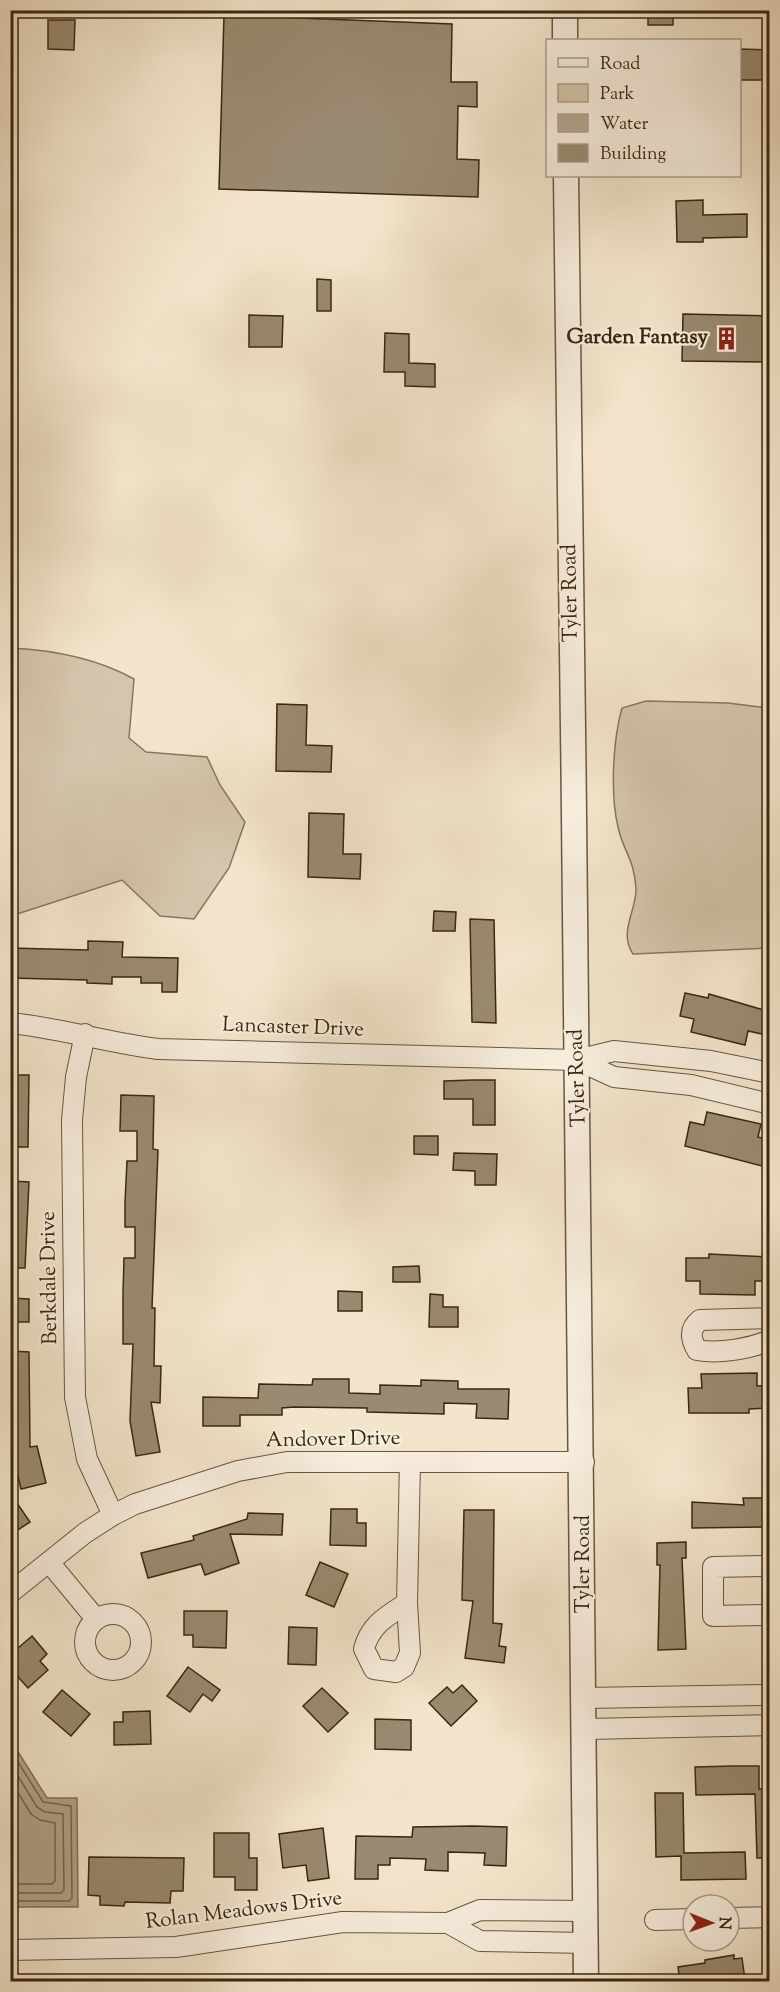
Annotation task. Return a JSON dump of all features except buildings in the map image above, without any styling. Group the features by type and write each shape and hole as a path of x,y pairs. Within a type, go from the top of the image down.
{"street":[{"path":"565,10 565,39"},
{"name":"Tyler Road","path":"566,177 584,1462 586,1982"},
{"name":"Lancaster Drive","path":"10,1023 84,1034 127,1045 158,1049 577,1060"},
{"name":"Berkdale Drive","path":"84,1034 76,1077 72,1120 75,1397 87,1460 113,1515"},
{"path":"577,1060 614,1051 711,1061 770,1073"},
{"path":"577,1060 614,1077 707,1088 770,1104"},
{"path":"707,1088 711,1061"},
{"path":"770,1318 700,1320 694,1325 692,1341 697,1350 707,1352 740,1348 770,1340"},
{"name":"Andover Drive","path":"10,1593 85,1533 113,1515 135,1504 263,1465 286,1462 584,1462"},
{"path":"407,1603 410,1462"},
{"path":"49,1562 96,1619"},
{"path":"770,1566 713,1567 713,1616 770,1615"},
{"path":"585,1698 770,1695"},
{"path":"715,1697 717,1726"},
{"path":"586,1729 770,1725"},
{"name":"Rolan Meadows Drive","path":"10,1950 176,1947 343,1922 448,1923 480,1910 585,1911"},
{"path":"741,1918 770,1917"},
{"path":"655,1920 681,1919"},
{"name":"Rolan Meadows Drive","path":"448,1923 480,1941 586,1943"}],"green space":[{"path":"11,648 42,651 90,661 134,679 129,738 146,752 207,757 220,785 245,822 229,868 194,919 160,916 122,880 11,916"},
{"path":"646,701 728,703 769,708 769,948 633,954 629,946 628,929 636,888 633,869 620,835 616,813 613,783 615,751 622,708"}],"water":[{"path":"10,1739 47,1798 77,1798 78,1907 11,1907"}],"place":[{"name":"Garden Fantasy","path":"726,338"}]}
